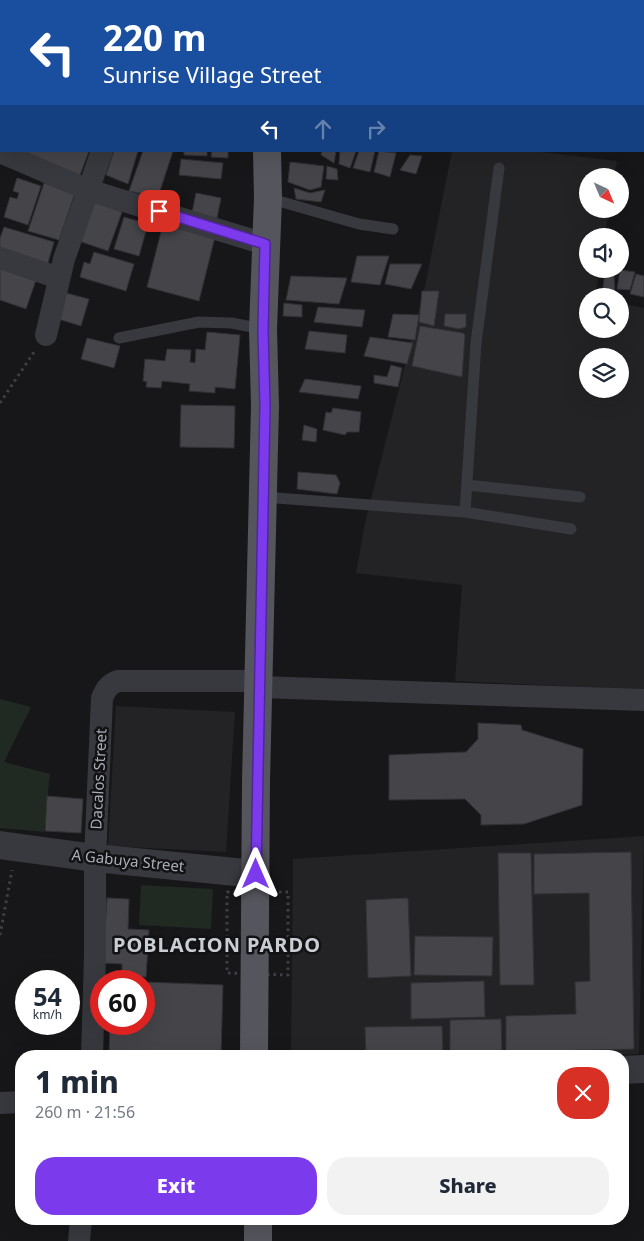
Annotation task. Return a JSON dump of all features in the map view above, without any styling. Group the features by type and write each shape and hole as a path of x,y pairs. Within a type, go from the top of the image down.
{"main road":[{"path":"254,1050 265,406 263,330 268,198 267,152"},
{"path":"258,1225 258,1241"}],"street":[{"path":"0,152 88,190 265,244"},
{"path":"46,335 64,259 102,152"},
{"path":"0,258 59,278"},
{"name":"Dacalos Street","path":"92,1050 95,858 102,698 106,689 112,683 118,681 259,684"},
{"path":"259,684 644,700"},
{"name":"A Gabuya Street","path":"8,846 95,858 256,874"},
{"path":"629,1070 644,1069"},
{"path":"0,1103 15,1102"},
{"path":"79,1241 80,1225"}],"lane":[{"path":"465,512 476,343 499,168"},
{"path":"268,198 360,224 393,229"},
{"path":"119,338 199,322 231,323 263,330"},
{"path":"467,485 580,497"},
{"path":"263,497 465,512 572,529"}],"path":[{"path":"0,403 46,335"},
{"path":"0,935 8,846"},
{"path":"227,892 227,973"},
{"path":"288,892 288,975"}],"shaded area":[{"path":"452,152 541,152 617,161 616,168 579,168 579,218 608,218 606,228 579,228 579,278 598,278 596,288 579,288 579,338 629,338 629,305 644,308 644,690 455,681 462,585 356,573 365,523 425,286"},
{"path":"0,699 31,707 4,762 50,774 44,832 0,828"},
{"path":"116,706 235,712 226,852 108,846"},
{"path":"644,836 639,1054 629,1055 629,1050 291,1050 293,859"},
{"path":"141,885 213,889 211,929 139,925"}],"building":[{"path":"28,152 89,152 80,175 27,156"},
{"path":"114,152 138,152 128,184 106,175"},
{"path":"143,152 173,152 158,197 129,191"},
{"path":"184,152 207,152 207,156 184,155"},
{"path":"212,152 228,152 228,158 211,157"},
{"path":"322,152 336,152 334,163 321,155"},
{"path":"340,152 356,152 350,168 339,164"},
{"path":"359,152 375,152 370,172 353,168"},
{"path":"379,152 396,153 390,177 374,172"},
{"path":"410,155 422,156 416,174 400,170"},
{"path":"181,159 223,163 221,179 179,175"},
{"path":"290,162 324,166 321,187 310,190 288,182"},
{"path":"327,166 337,169 338,180 326,179"},
{"path":"17,178 41,186 28,225 4,217 10,197 17,199 19,193 13,191"},
{"path":"44,183 75,193 59,240 28,231"},
{"path":"294,188 310,193 325,190 321,202 296,199"},
{"path":"196,193 221,198 217,218 192,213"},
{"path":"93,201 122,212 108,251 79,241"},
{"path":"124,217 148,224 139,256 114,249"},
{"path":"163,224 215,237 199,301 147,287"},
{"path":"4,227 54,242 47,266 0,252 0,238"},
{"path":"94,252 134,264 126,291 80,277 84,262 90,264"},
{"path":"357,256 389,256 380,285 351,282"},
{"path":"390,264 422,264 411,289 385,284"},
{"path":"0,269 36,280 26,309 0,300"},
{"path":"629,271 635,272 630,290 629,288 617,288 619,278 629,278"},
{"path":"636,274 644,276 644,297 630,294"},
{"path":"291,276 347,278 339,304 286,300"},
{"path":"604,278 614,278 615,288 603,288"},
{"path":"422,291 439,291 434,326 419,322"},
{"path":"62,292 89,299 81,326 55,318"},
{"path":"284,303 302,305 302,317 283,316"},
{"path":"318,307 365,310 362,327 314,322"},
{"path":"393,314 419,315 415,340 388,337"},
{"path":"445,314 466,314 466,327 459,329 444,326"},
{"path":"420,326 463,333 465,335 462,377 412,366"},
{"path":"309,331 347,335 345,353 305,349"},
{"path":"207,332 240,335 235,389 215,387 215,393 189,391 190,384 162,381 161,388 146,387 147,382 143,381 145,359 165,361 167,349 191,350 190,362 195,363 196,349 205,350"},
{"path":"370,337 413,343 407,364 364,356"},
{"path":"87,338 120,346 114,368 81,359"},
{"path":"391,365 402,368 398,387 374,383 374,375 387,377"},
{"path":"305,379 361,386 358,399 299,392"},
{"path":"181,405 235,406 234,448 180,447"},
{"path":"333,408 361,412 359,432 347,432 345,435 323,430 326,412 331,413"},
{"path":"304,425 317,429 316,442 302,440"},
{"path":"298,472 336,475 340,483 337,494 297,489"},
{"path":"478,723 521,725 522,730 583,749 582,805 524,824 481,825 481,815 465,799 389,800 389,755 466,752 478,739"},
{"path":"47,796 83,799 81,833 45,831"},
{"path":"631,852 634,1049 506,1050 506,1016 576,1014 575,982 590,981 589,893 534,894 534,854"},
{"path":"498,853 531,853 534,985 500,985"},
{"path":"107,898 129,899 128,929 149,930 146,970 122,970 122,964 103,963"},
{"path":"408,898 411,976 368,978 366,900"},
{"path":"415,936 493,937 492,976 414,975"},
{"path":"484,981 485,1017 411,1019 411,983"},
{"path":"155,982 223,985 221,1050 109,1050 110,1035 155,1035"},
{"path":"501,1019 502,1050 450,1050 450,1020"},
{"path":"442,1026 443,1050 366,1050 365,1027"}],"district":[{"name":"POBLACION PARDO","path":"217,945"}],"route":[{"path":"159,211 265,244 263,330 265,406 258,667 256,874"}]}
